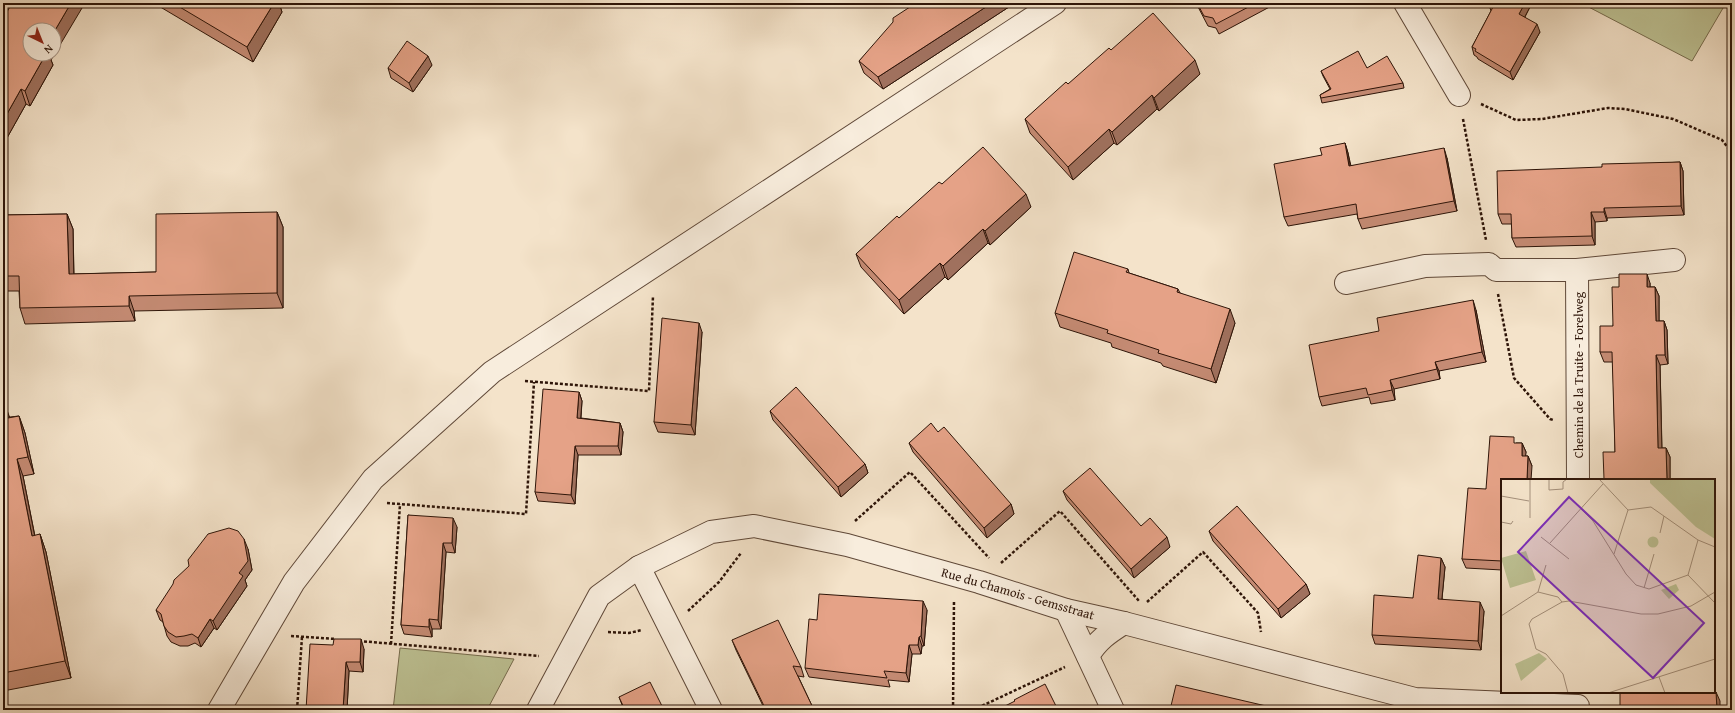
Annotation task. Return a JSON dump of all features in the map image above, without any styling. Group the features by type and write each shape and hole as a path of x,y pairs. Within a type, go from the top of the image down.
{"street":[{"path":"218,710 294,582 373,479 492,372 1055,3"},
{"path":"1405,3 1459,95"},
{"path":"1346,283 1425,266 1577,270 1674,260"},
{"name":"Chemin de la Truite - Forelweg","path":"1577,270 1578,479"},
{"name":"Rue du Chamois - Gemsstraat","path":"538,710 599,596 639,567 711,532 754,526 832,541 979,582 1066,610 1124,623 1415,700 1578,703"},
{"path":"639,567 712,710"},
{"path":"1066,610 1113,710"},
{"path":"1088,656 1096,643 1124,623"}],"path":[{"path":"1459,95 1516,120 1542,119 1608,108 1626,108 1673,118 1722,140 1732,153"},
{"path":"1459,95 1514,378 1550,419 1578,428"},
{"path":"492,372 534,382 649,391 654,266"},
{"path":"358,498 400,504 526,514 534,382"},
{"path":"832,541 910,472 997,567"},
{"path":"391,644 400,504"},
{"path":"979,582 1060,511 1143,605 1203,552 1258,613 1264,660"},
{"path":"953,710 955,575"},
{"path":"262,634 339,640"},
{"path":"297,710 302,637"},
{"path":"354,641 566,658"},
{"path":"973,710 1088,656"}],"green space":[{"path":"1581,3 1726,3 1692,61"},
{"path":"400,648 514,659 487,710 393,710"}],"building":[{"path":"12,3 71,3 60,22 22,22 22,62 41,62 25,91 21,89 3,121 3,19"},
{"path":"173,3 274,3 247,47"},
{"path":"916,3 992,3 878,77 859,61 893,22 893,18"},
{"path":"1197,3 1256,3 1216,24 1213,18 1204,16"},
{"path":"1490,3 1525,3 1519,14 1537,24 1510,72 1475,51 1476,49 1472,47 1493,7 1489,5"},
{"path":"1153,13 1195,60 1154,98 1152,95 1112,132 1109,129 1068,167 1025,119 1066,82 1068,84 1109,48 1111,50"},
{"path":"407,41 428,56 409,83 388,68"},
{"path":"1358,51 1367,68 1387,56 1403,83 1321,98 1320,95 1331,89 1321,71"},
{"path":"1345,143 1349,166 1444,148 1454,201 1358,219 1356,204 1284,217 1274,164 1322,155 1320,148"},
{"path":"983,147 1026,194 985,231 983,229 943,266 940,263 899,300 856,254 897,216 899,218 939,182 942,184"},
{"path":"1680,162 1681,206 1604,208 1604,212 1591,212 1592,236 1512,238 1511,214 1498,214 1497,171 1602,167 1602,164"},
{"path":"277,212 277,293 129,296 129,306 20,308 19,276 3,276 3,215 67,214 69,274 156,272 156,214"},
{"path":"1074,252 1128,269 1126,272 1178,289 1177,292 1230,309 1211,369 1158,353 1159,350 1107,333 1108,330 1055,313"},
{"path":"1619,274 1647,274 1647,287 1655,287 1656,321 1664,321 1665,355 1656,355 1658,448 1666,448 1667,479 1604,479 1603,452 1615,452 1612,352 1600,352 1600,326 1613,326 1612,287 1619,287"},
{"path":"1473,300 1482,352 1435,362 1437,369 1390,380 1392,390 1368,395 1366,388 1319,397 1309,345 1379,331 1377,318"},
{"path":"662,318 699,323 691,425 654,422"},
{"path":"796,387 865,464 838,487 770,411"},
{"path":"543,389 579,392 577,418 620,423 618,446 575,446 571,495 535,492"},
{"path":"7,410 8,418 19,416 28,457 17,459 32,536 40,534 65,661 3,673 3,411"},
{"path":"931,423 938,432 944,427 1011,504 984,528 909,443"},
{"path":"1490,436 1514,437 1514,443 1522,443 1522,456 1528,456 1527,479 1501,479 1501,561 1462,559 1468,488 1486,489"},
{"path":"1090,468 1141,526 1150,518 1167,537 1131,569 1063,491"},
{"path":"1237,506 1306,584 1278,609 1209,531"},
{"path":"408,515 453,518 452,543 443,543 438,620 429,619 429,627 401,625"},
{"path":"229,528 238,531 244,539 248,561 239,573 243,576 213,621 210,619 198,638 192,634 176,637 168,632 164,626 161,614 156,610 173,584 174,580 189,566 188,560 208,534"},
{"path":"1418,555 1441,558 1438,599 1480,602 1478,641 1372,635 1374,595 1413,598"},
{"path":"819,594 923,601 921,636 919,637 918,645 909,645 906,673 884,671 887,678 805,668 809,619 817,620"},
{"path":"778,620 801,667 793,666 814,710 766,710 732,640"},
{"path":"334,639 361,639 360,662 346,662 343,710 306,710 310,644 333,645"},
{"path":"650,682 664,710 625,710 619,697"},
{"path":"1045,684 1058,710 1005,710 1003,707 1015,701 1014,700"},
{"path":"1176,685 1279,709 1279,710 1170,710"},
{"path":"1716,692 1717,710 1609,710 1609,706 1620,706 1620,693"}]}
